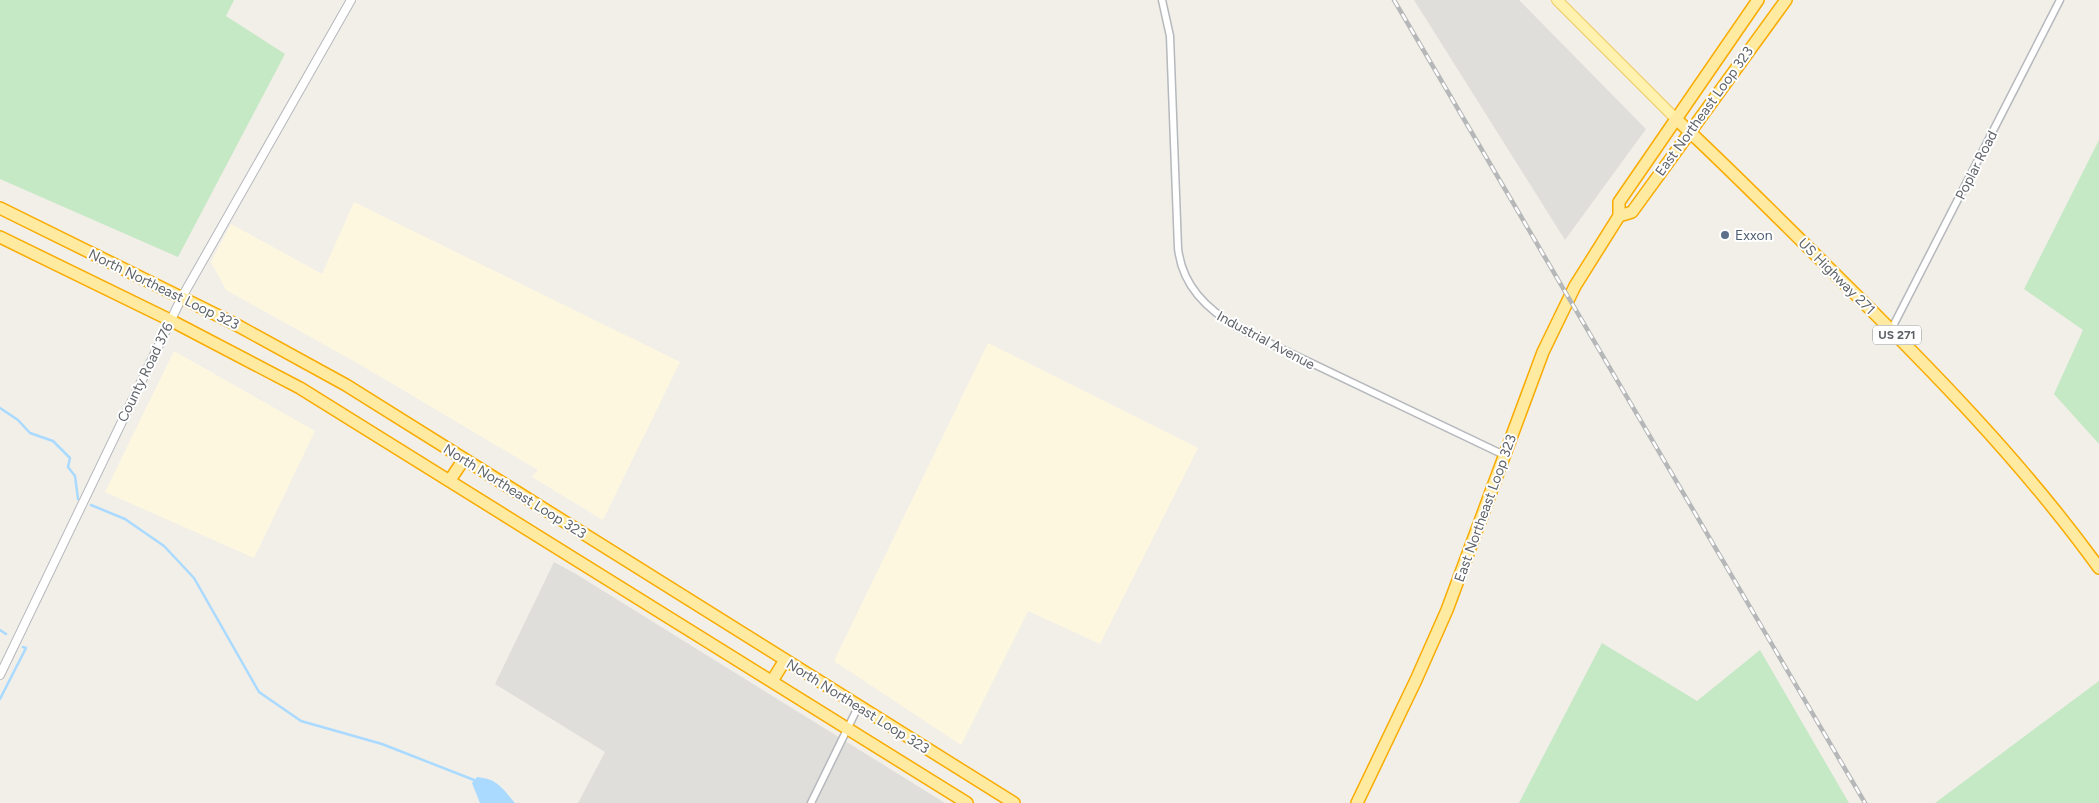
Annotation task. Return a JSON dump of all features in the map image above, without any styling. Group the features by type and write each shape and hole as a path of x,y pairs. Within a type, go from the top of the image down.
{"highway":[{"name":"East Northeast Loop 323","path":"1357,803 1444,617 1526,393 1556,323 1575,286 1618,216 1618,202 1758,0"},
{"name":"East Northeast Loop 323","path":"1618,216 1632,212 1786,0"},
{"name":"US Highway 271","path":"1676,119 1962,402 2056,510 2099,568"},
{"name":"North Northeast Loop 323","path":"0,208 182,297 326,374 1014,803"},
{"name":"North Northeast Loop 323","path":"0,237 170,320 300,388 967,803"},
{"path":"450,480 464,459"},
{"path":"772,681 785,660"}],"main road":[{"name":"US Highway 271","path":"1557,0 1676,119"}],"street":[{"name":"County Road 376","path":"0,675 170,320 351,0"},
{"name":"Industrial Avenue","path":"1162,0 1170,36 1178,248 1182,269 1191,288 1211,310 1238,328 1452,432 1504,455"},
{"name":"Poplar Road","path":"1891,330 2060,0"},
{"path":"811,803 858,706"}],"shaded area":[{"path":"1414,0 1519,0 1646,129 1565,240"},
{"path":"354,202 680,362 603,520 532,477 538,470 359,364 226,290 211,262 231,224 322,274"},
{"path":"988,343 1198,448 1100,644 1028,611 961,745 834,661"},
{"path":"174,351 315,431 254,558 105,492"},
{"path":"554,562 945,803 578,803 605,752 495,684"}],"green space":[{"path":"0,0 234,0 226,16 285,54 178,257 0,179"},
{"path":"2099,140 2099,444 2054,394 2083,330 2024,289"},
{"path":"1602,643 1697,701 1760,650 1849,803 1519,803"},
{"path":"2099,681 2099,803 1935,803"}],"water":[{"path":"477,777 495,782 515,803 480,803 472,783"}],"waterway":[{"path":"0,408 18,420 30,433 53,441 70,458 68,467 75,476 78,499"},
{"path":"91,505 125,519 164,546 194,578 259,692 301,721 382,744 474,780"},
{"path":"0,630 6,634"},
{"path":"0,699 26,648 23,647"}],"railway":[{"path":"1394,0 1865,803"}],"place":[{"name":"Exxon","path":"1725,235"}]}
